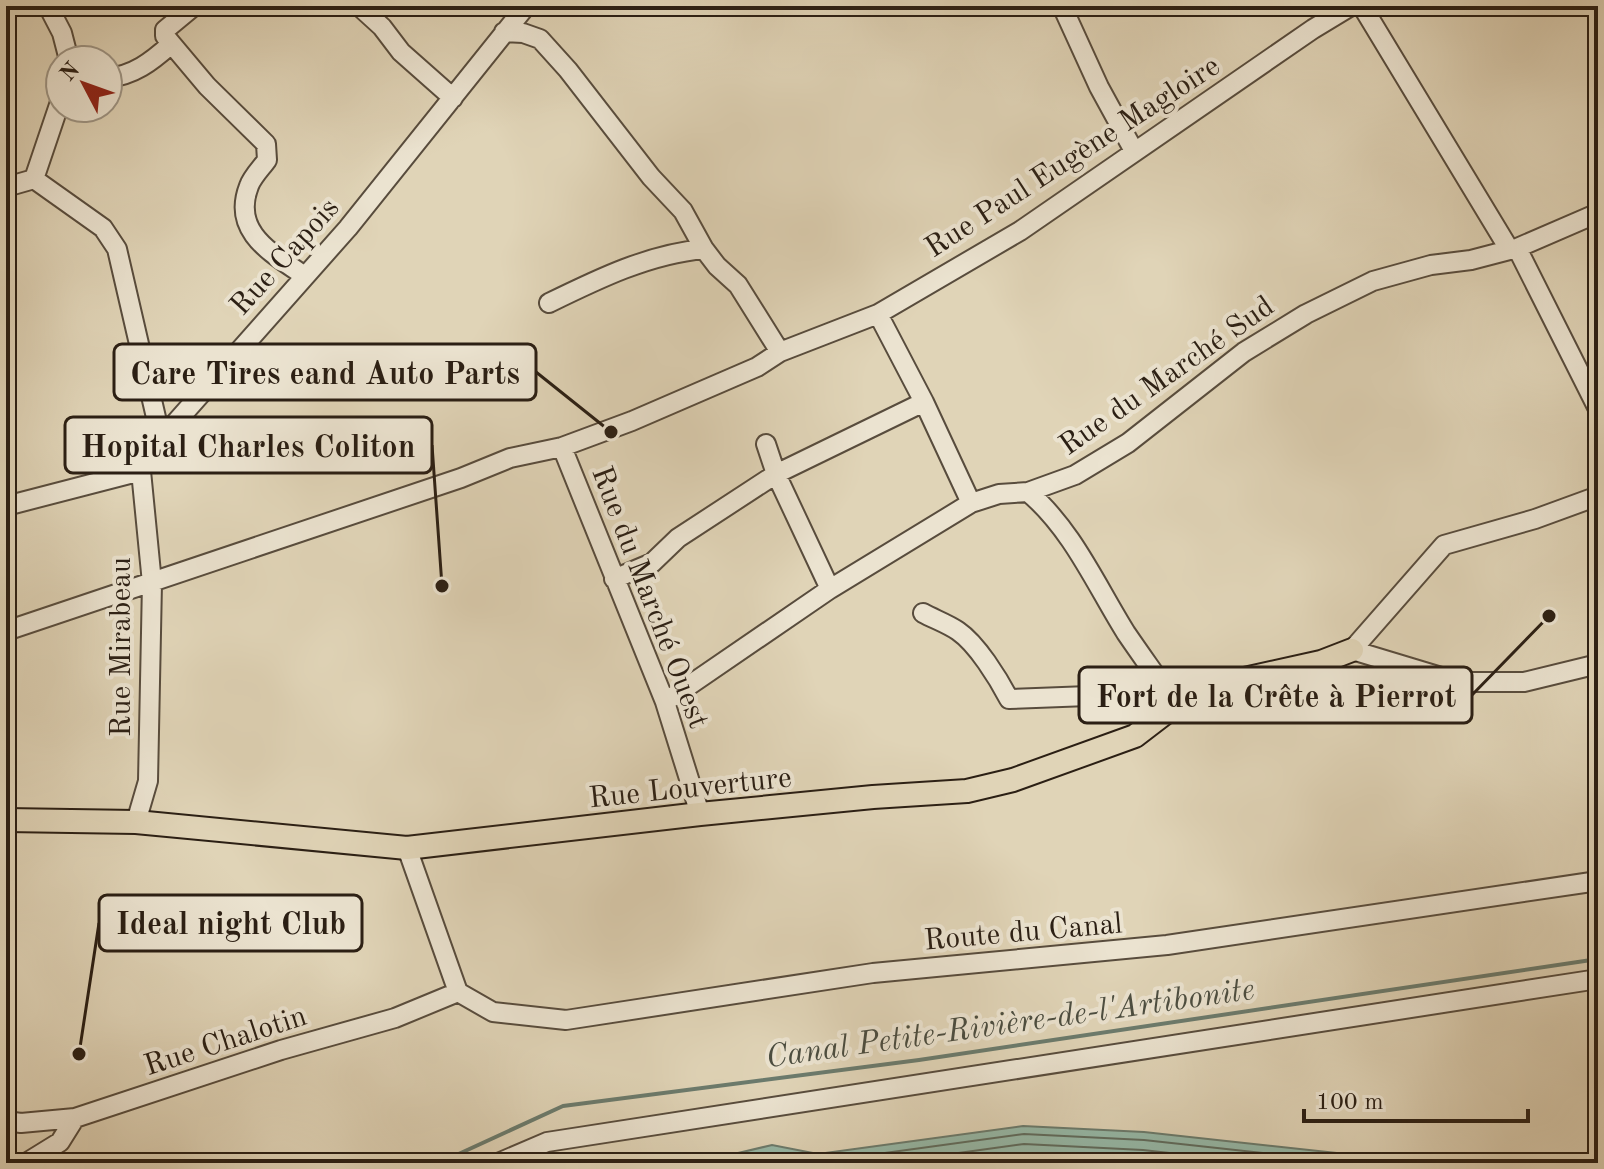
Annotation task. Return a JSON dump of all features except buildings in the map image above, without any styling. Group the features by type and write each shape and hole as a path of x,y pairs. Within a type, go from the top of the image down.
{"main road":[{"name":"Rue Louverture","path":"6,820 136,822 407,848 700,814 967,791 1013,780 1135,736 1172,698 1321,662 1352,650"}],"street":[{"path":"48,6 65,44"},
{"path":"194,6 165,30 165,36 224,104 266,144 269,152 267,160 249,185 245,210 248,227 257,242 303,275"},
{"path":"359,6 382,27 401,52 453,98"},
{"name":"Rue Capois","path":"141,471 161,439 303,275 348,228 526,6"},
{"path":"1062,6 1099,87 1134,151"},
{"name":"Rue Paul Eugène Magloire","path":"6,631 461,478 510,458 562,447 642,417 757,367 780,352 878,314 1020,231 1351,6"},
{"path":"1362,6 1513,249 1598,409"},
{"path":"504,32 523,33 540,39 554,54 651,177 683,211 704,249 738,285 780,352"},
{"path":"124,75 149,63 170,45"},
{"path":"34,179 53,124"},
{"path":"6,187 34,179"},
{"path":"34,179 103,228 117,249 161,439"},
{"name":"Rue du Marché Sud","path":"665,702 830,589 971,503 999,494 1028,492 1075,475 1128,443 1244,352 1331,301 1373,281 1431,265 1471,260 1513,249 1598,213"},
{"path":"549,303 611,272 680,251 704,249"},
{"path":"878,314 924,402 971,503"},
{"path":"614,579 652,563 678,538 776,474 924,402"},
{"path":"766,444 776,474 830,589"},
{"name":"Rue du Marché Ouest","path":"562,447 665,702 700,814"},
{"path":"6,506 141,471"},
{"name":"Rue Mirabeau","path":"136,822 148,781 152,583 141,471"},
{"path":"1028,492 1049,510 1172,698"},
{"path":"1598,496 1535,519 1444,545 1352,650 1458,682 1524,682 1598,664"},
{"path":"923,613 967,639 998,679 1009,699 1115,695 1138,690 1172,698"},
{"path":"407,848 458,992"},
{"name":"Route du Canal","path":"458,992 493,1012 566,1020 873,973 1167,945 1598,881"},
{"path":"498,1163 547,1142 1598,979"},
{"name":"Rue Chalotin","path":"6,1121 21,1123 75,1118 281,1050 395,1018 458,992"},
{"path":"26,1163 60,1142 75,1118"}],"water":[{"path":"1023,1126 1144,1132 1429,1163 696,1163 772,1145 818,1154"}],"waterway":[{"name":"Canal Petite-Rivière-de-l'Artibonite","path":"439,1163 563,1106 919,1060 1598,959"}],"place":[{"name":"Care Tires eand Auto Parts","path":"611,432"},
{"name":"Hopital Charles Coliton","path":"442,586"},
{"name":"Fort de la Crête à Pierrot","path":"1549,616"},
{"name":"Ideal night Club","path":"79,1054"}]}
